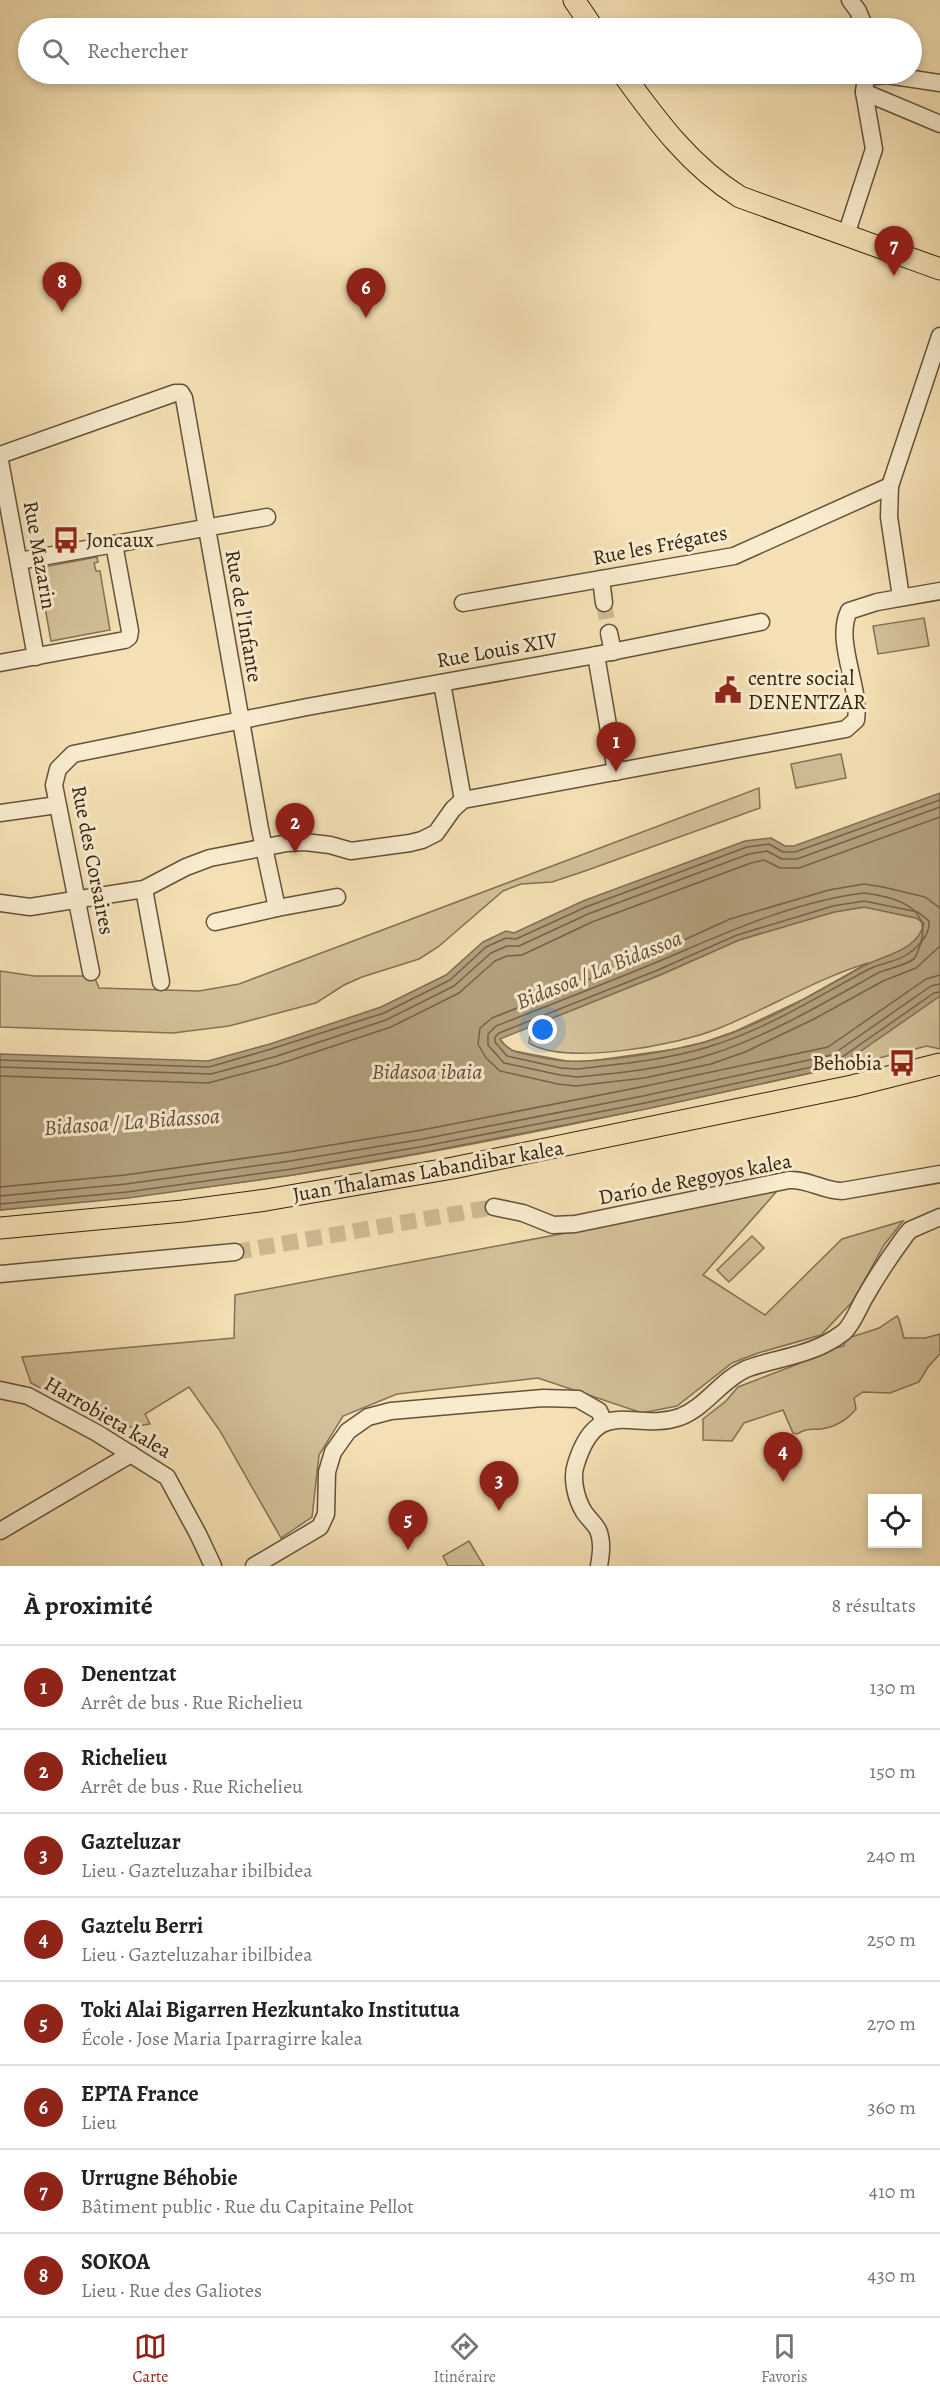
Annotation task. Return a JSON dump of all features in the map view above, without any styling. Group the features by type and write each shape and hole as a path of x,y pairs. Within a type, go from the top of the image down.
{"main road":[{"path":"574,0 586,18"},
{"path":"630,84 681,149 713,179 740,197 940,269"},
{"name":"Juan Thalamas Labandibar kalea","path":"0,1228 266,1200 465,1166 852,1086 940,1064"},
{"name":"Juan Thalamas Labandibar kalea","path":"852,1086 940,1072"}],"street":[{"path":"850,0 861,18"},
{"path":"922,80 940,83"},
{"path":"846,235 874,149 866,84"},
{"path":"871,84 940,124"},
{"path":"901,597 889,517 890,486 940,336"},
{"name":"Rue de l'Infante","path":"0,455 175,393 181,393 184,398 264,847 277,908"},
{"name":"Rue Mazarin","path":"0,461 36,657"},
{"name":"Rue les Frégates","path":"463,603 734,556 890,486"},
{"path":"19,561 267,516"},
{"path":"0,663 125,640 129,637 114,544"},
{"path":"601,579 604,603"},
{"path":"0,903 30,907 144,889 194,864 264,847 306,842 355,851 410,843 436,833 453,809 463,800 846,729 856,720 858,710 844,621 849,611 877,602 940,591"},
{"name":"Rue Louis XIV","path":"241,719 613,652 761,622"},
{"path":"609,633 613,652"},
{"path":"596,655 616,772"},
{"path":"442,683 463,800"},
{"name":"Rue des Corsaires","path":"91,972 57,805 54,785 58,769 73,754 241,719"},
{"path":"0,813 57,805"},
{"path":"144,889 161,982"},
{"path":"215,922 338,897"},
{"name":"Darío de Regoyos kalea","path":"494,1207 523,1213 553,1225 575,1224 789,1180 804,1180 832,1190 842,1191 940,1174"},
{"path":"599,1566 602,1550 598,1530 583,1509 574,1488 574,1467 585,1439 604,1422 618,1419 660,1421 680,1416 700,1405 724,1383 746,1370 804,1353 825,1344 845,1331 875,1279 910,1230 940,1217"},
{"path":"0,1274 236,1252"},
{"name":"Harrobieta kalea","path":"0,1390 28,1396 98,1433 167,1477 213,1566"},
{"path":"254,1566 320,1527 326,1514 327,1472 333,1452 348,1431 368,1417 391,1411 543,1398 578,1399 599,1411 604,1422"},
{"path":"0,1532 130,1454"}],"shaded area":[{"path":"97,557 98,562 94,563 96,571 100,571 110,630 51,641 38,568"},
{"path":"924,618 929,646 878,654 873,626"},
{"path":"841,754 846,778 796,788 791,764"},
{"path":"759,788 760,808 552,882 521,884 503,891 438,947 419,959 362,977 344,985 316,1003 229,1026 173,1033 0,1027 0,971 34,976 94,976 99,988 199,991 239,984"},
{"path":"940,891 940,1049 927,1046 875,1059 863,1066 838,1067 566,1126 361,1164 219,1185 0,1210 0,1196 499,1039 509,1050 577,1063 676,1049 705,1042 736,1031 804,999 868,963 829,977 717,1029 676,1041 650,1047 594,1053 546,1050 529,1043 530,1033 542,1022 660,975 739,940 834,912 865,907 916,918"},
{"path":"772,1190 777,1191 703,1275 765,1315 842,1239 903,1221 884,1245 853,1301 821,1335 732,1363 677,1406 642,1413 538,1378 397,1394 343,1416 319,1455 312,1517 281,1538 220,1431 189,1387 145,1414 150,1424 117,1429 31,1383 22,1357 234,1338 235,1295 566,1233"},
{"path":"752,1236 764,1248 729,1282 717,1270"},
{"path":"897,1316 904,1338 925,1338 940,1334 940,1354 928,1367 919,1382 890,1393 863,1392 854,1398 856,1409 853,1413 832,1427 793,1433 783,1410 744,1423 732,1441 703,1440 703,1419 726,1401 738,1387 798,1364 824,1351 844,1346 845,1339 879,1328"},
{"path":"469,1541 484,1566 448,1566 443,1556"}],"water":[{"name":"Bidasoa ibaia","path":"940,793 940,996 838,1067 646,1109 426,1152 293,1175 128,1198 0,1210 0,1054 208,1061 270,1044 381,1007 446,975 483,942 506,931 514,933 583,901 745,841 771,838 785,846 794,846","holes":["864,907 916,918 924,923 920,933 907,947 860,968 765,1019 705,1042 673,1050 620,1058 570,1061 517,1052 508,1048 500,1039 660,975 739,940 834,912"]}],"tunnel":[{"path":"604,603 609,633"},
{"path":"235,1252 494,1207"}],"place":[{"name":"Urrugne Béhobie","path":"894,276"},
{"name":"SOKOA","path":"62,312"},
{"name":"EPTA France","path":"366,318"},
{"name":"Joncaux","path":"66,540"},
{"name":"centre social DENENTZAR","path":"728,690"},
{"name":"Denentzat","path":"616,772"},
{"name":"Richelieu","path":"295,853"},
{"name":"Behobia","path":"902,1063"},
{"name":"Gaztelu Berri","path":"783,1482"},
{"name":"Gazteluzar","path":"499,1511"},
{"name":"Toki Alai Bigarren Hezkuntako Institutua","path":"408,1550"}],"water label":[{"name":"Bidasoa / La Bidassoa","path":"599,970"},
{"name":"Bidasoa / La Bidassoa","path":"132,1122"}]}
